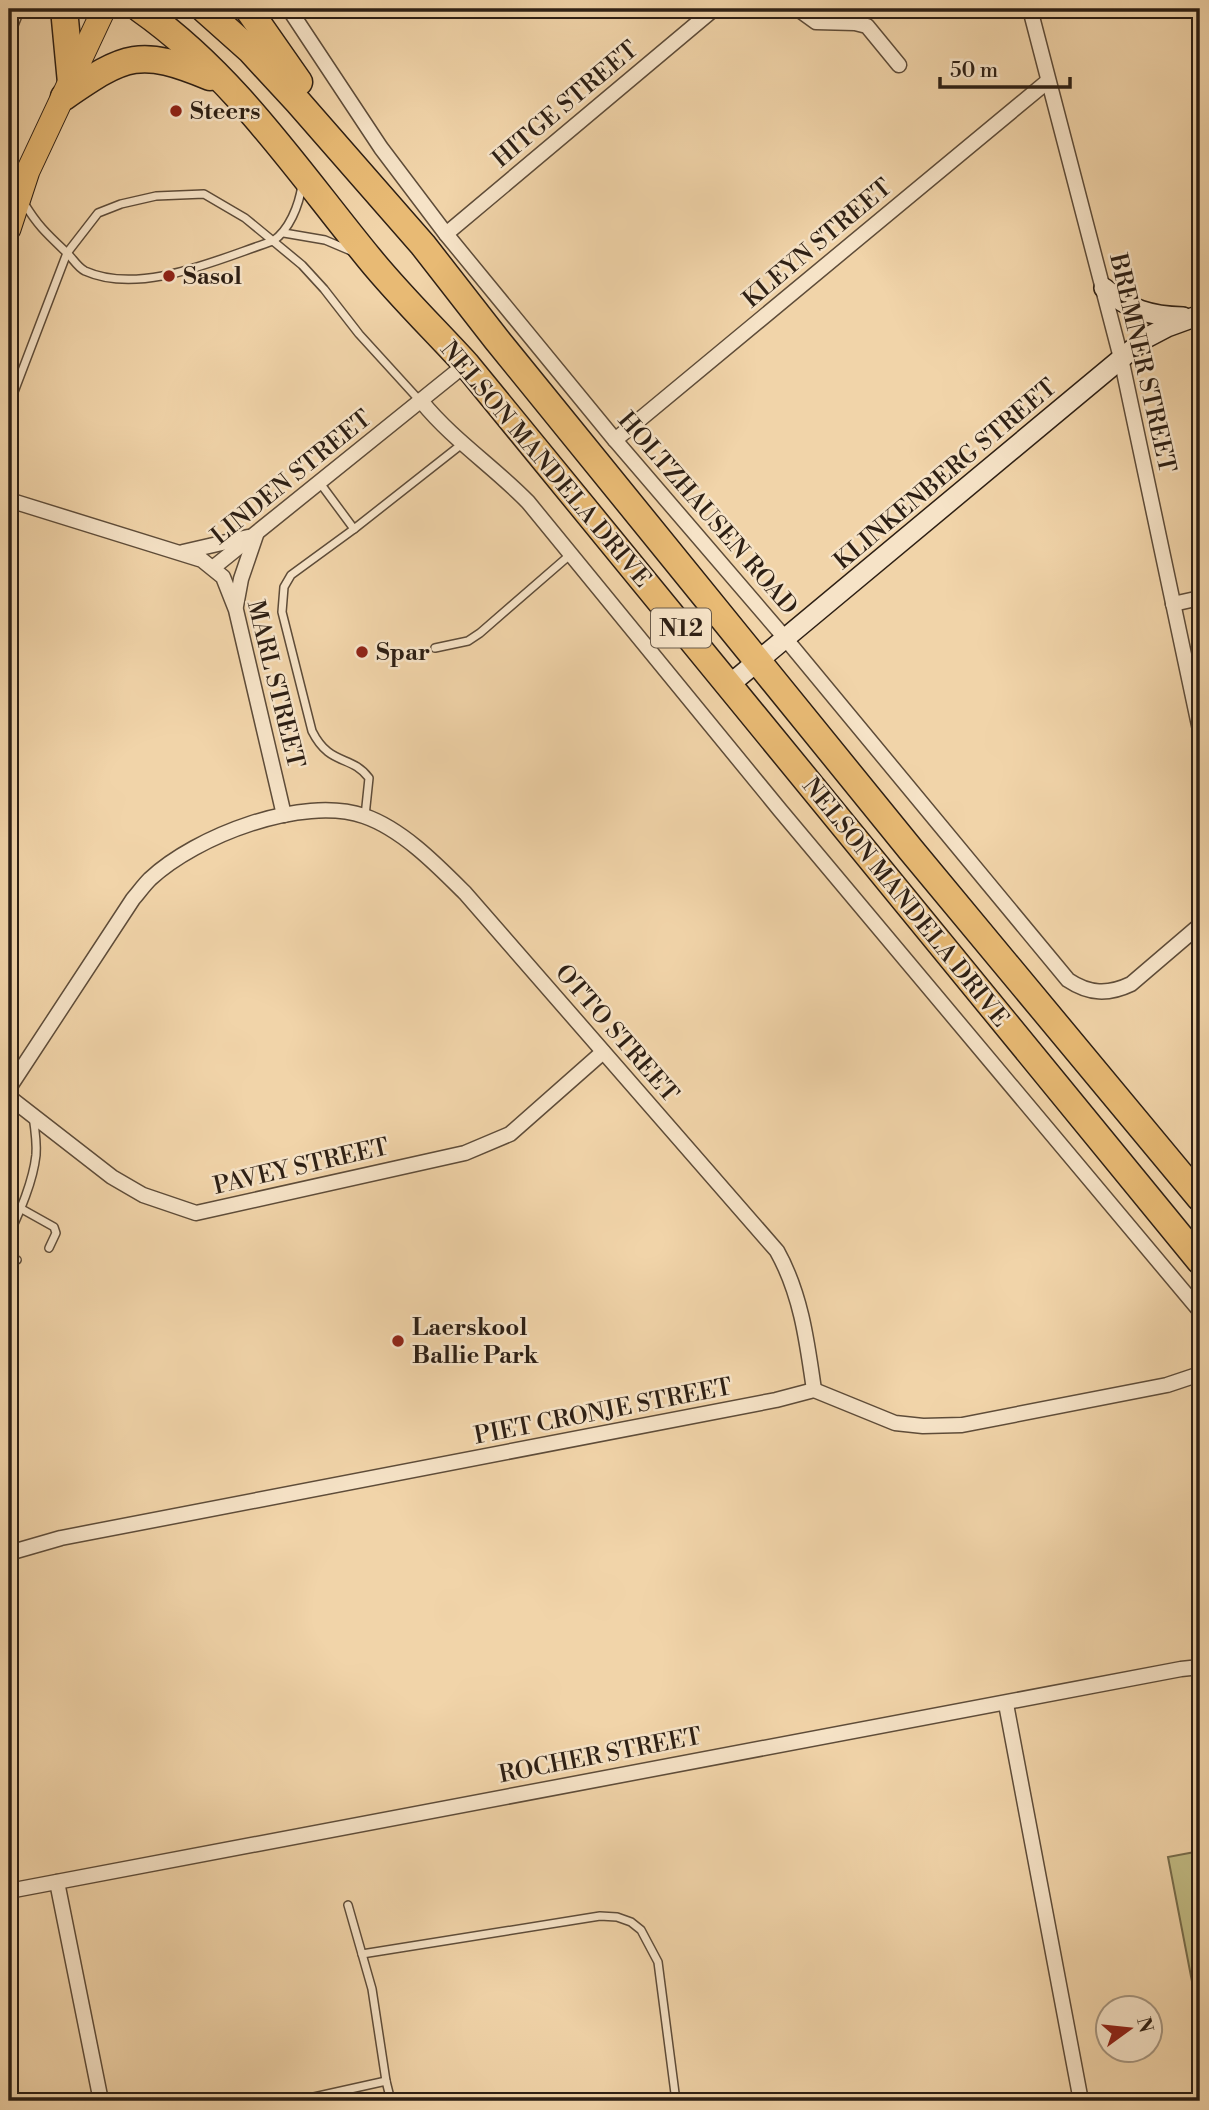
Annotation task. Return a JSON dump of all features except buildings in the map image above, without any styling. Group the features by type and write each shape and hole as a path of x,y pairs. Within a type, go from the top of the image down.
{"highway":[{"path":"64,9 67,90 119,63 140,58 171,62 228,85"},
{"name":"NELSON MANDELA DRIVE","path":"140,9 161,23 228,85 303,173 370,260 466,364 1200,1261"},
{"name":"NELSON MANDELA DRIVE","path":"204,9 250,50 423,245 513,360 911,850 1200,1198"},
{"path":"248,9 330,126 342,151"}],"main road":[{"path":"9,229 28,170 104,9"}],"street":[{"name":"HOLTZHAUSEN ROAD","path":"289,9 373,137 446,234 615,440 785,638 1068,980 1080,988 1108,993 1131,984 1200,925"},
{"name":"HITGE STREET","path":"446,234 713,9"},
{"path":"798,9 816,22 867,26 899,65"},
{"name":"BREMNER STREET","path":"1030,9 1121,358 1200,730"},
{"name":"KLEYN STREET","path":"615,440 1048,81"},
{"path":"1104,288 1141,313 1158,317 1197,316"},
{"name":"KLINKENBERG STREET","path":"729,685 1146,338 1197,316"},
{"name":"LINDEN STREET","path":"9,500 202,560 214,567 466,364"},
{"path":"422,402 442,426 503,477 528,502 780,810 1200,1311"},
{"path":"179,553 243,539 256,533"},
{"path":"236,610 237,593 256,533"},
{"name":"MARL STREET","path":"214,567 228,586 236,610 284,815"},
{"path":"1173,604 1200,598"},
{"name":"OTTO STREET","path":"9,1088 148,881 175,860 233,831 284,815 322,811 350,812 365,816 426,854 465,893 777,1251 789,1273 799,1302 814,1390"},
{"name":"PAVEY STREET","path":"9,1097 112,1177 143,1195 195,1213 465,1153 486,1145 510,1134 603,1052"},
{"path":"814,1390 895,1423 923,1426 962,1425 1167,1385 1200,1374"},
{"name":"PIET CRONJE STREET","path":"9,1553 61,1538 491,1457 814,1390"},
{"name":"ROCHER STREET","path":"9,1891 1200,1667"},
{"path":"1006,1704 1081,2101"},
{"path":"57,1882 102,2101"}],"lane":[{"path":"9,38 19,13 18,9"},
{"path":"20,197 37,225 82,270 112,279 141,280 273,242 284,233 301,191 303,173"},
{"path":"9,405 67,253 98,213 121,204 183,193 204,194 215,200 258,228 302,265 359,334 422,402"},
{"path":"284,233 325,240 370,260"},
{"path":"365,816 369,778 363,769 326,753 312,731 282,612 284,587 292,575 462,444"},
{"path":"320,482 354,529"},
{"path":"435,648 468,641 480,633 571,553"},
{"path":"9,1235 36,1153 33,1115"},
{"path":"20,1208 54,1227 56,1233 50,1248"},
{"path":"9,1256 17,1260"},
{"path":"348,1905 372,1989 391,2101"},
{"path":"362,1954 600,1916 617,1917 631,1922 641,1930 657,1962 676,2101"},
{"path":"296,2101 386,2081"}],"shaded area":[{"path":"1200,1851 1200,2023 1168,1857"}],"place":[{"name":"Steers","path":"176,111"},
{"name":"Sasol","path":"169,276"},
{"name":"Spar","path":"362,652"},
{"name":"Laerskool Ballie Park","path":"398,1341"}]}
